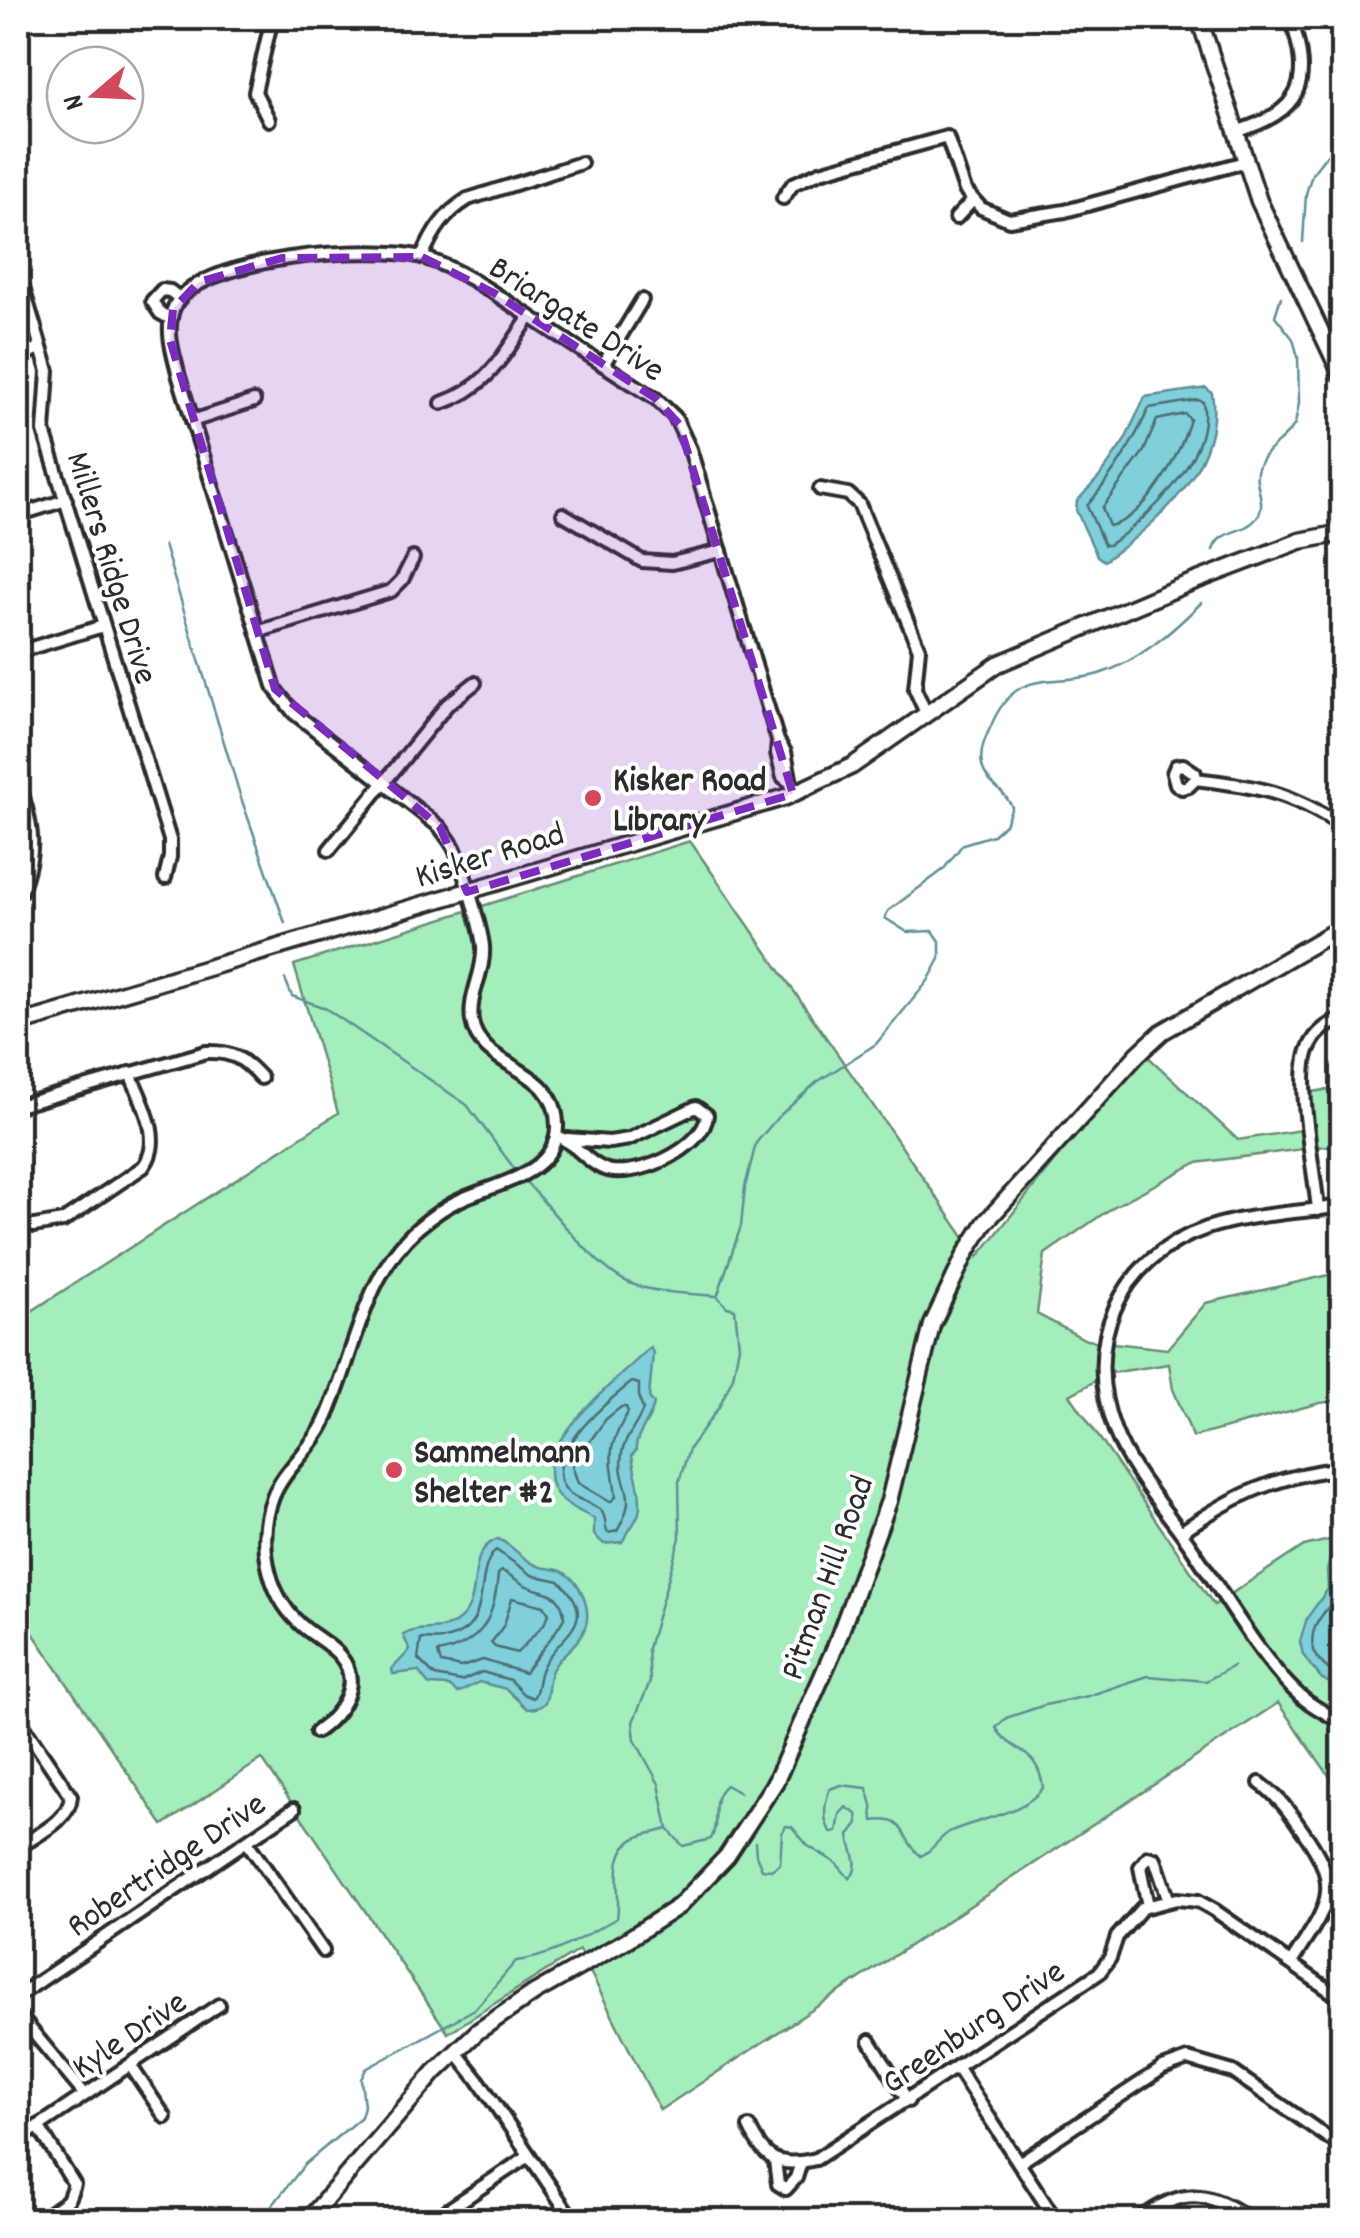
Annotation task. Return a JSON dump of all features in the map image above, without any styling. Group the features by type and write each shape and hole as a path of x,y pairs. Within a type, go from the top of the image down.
{"main road":[{"path":"1199,18 1234,132 1274,235 1342,376"},
{"path":"1317,536 1342,525"},
{"name":"Kisker Road","path":"18,1024 467,892 852,766 998,664 1182,586 1317,536 1342,533"},
{"name":"Pitman Hill Road","path":"308,2220 456,2052 501,2014 679,1906 727,1856 776,1781 835,1648 889,1501 932,1325 986,1222 1162,1032 1342,926"}],"street":[{"path":"269,120 256,92 272,18"},
{"path":"1234,132 1280,114 1293,98 1301,80 1302,58 1291,18"},
{"path":"783,198 792,184 820,172 946,137 961,182 973,200 994,215 1010,220 1245,162"},
{"path":"422,257 436,227 468,199 581,163"},
{"path":"956,218 973,200"},
{"name":"Briargate Drive","path":"562,1138 551,1096 539,1083 487,1048 472,1026 470,1008 483,946 456,850 440,827 284,703 271,679 192,421 170,340 171,318 160,313 152,300 162,290 170,290 180,298 214,275 282,258 376,254 422,257 466,276 655,398 675,417 690,449 778,742 782,778 792,788"},
{"name":"Millers Ridge Drive","path":"18,271 48,371 44,431 170,840 165,878"},
{"path":"171,318 180,298"},
{"path":"603,365 642,300"},
{"path":"442,403 464,395 486,379 530,317"},
{"path":"18,357 40,348"},
{"path":"192,421 254,401"},
{"path":"820,489 848,494 860,504 919,648 915,689 926,713"},
{"path":"18,515 66,500"},
{"path":"563,514 642,561 672,563 720,551"},
{"path":"257,632 391,591 402,580 413,558"},
{"path":"18,652 103,626"},
{"path":"330,850 446,705 475,684"},
{"path":"1196,779 1290,795 1342,826"},
{"path":"18,786 33,829 34,848 20,893"},
{"path":"1318,1210 1302,1073 1317,1034 1342,1018"},
{"path":"18,1106 206,1052 228,1051 245,1060 261,1078"},
{"path":"34,1226 62,1221 149,1160 152,1134 130,1073"},
{"path":"696,1107 707,1115 704,1129 691,1143 640,1168 606,1170 562,1138 610,1142 652,1130 696,1107"},
{"path":"316,1732 345,1705 347,1667 341,1657 296,1620 277,1592 265,1550 272,1498 324,1424 352,1354 369,1295 397,1249 440,1210 518,1176 548,1156 562,1138"},
{"path":"1342,1206 1226,1222 1188,1235 1154,1256 1117,1300 1104,1344 1102,1381 1119,1441 1279,1673 1302,1698 1342,1723"},
{"path":"1181,1532 1220,1505 1255,1489 1293,1475 1342,1468"},
{"path":"18,1718 71,1796 67,1813 18,1848"},
{"path":"1260,1783 1278,1796 1314,1847 1329,1883 1322,1914 1291,1963"},
{"name":"Robertridge Drive","path":"18,1996 294,1809"},
{"path":"247,1842 323,1951"},
{"path":"1148,1906 1140,1867 1148,1856 1155,1859 1168,1898 1198,1901 1342,1999"},
{"name":"Greenburg Drive","path":"775,2161 801,2162 826,2153 1099,1974 1127,1922 1148,1906 1168,1898"},
{"name":"Kyle Drive","path":"18,2140 219,2005"},
{"path":"18,2014 86,2095"},
{"path":"870,2041 908,2101"},
{"path":"456,2052 573,2220"},
{"path":"1019,2163 1163,2068 1188,2059 1233,2072 1342,2148"},
{"path":"130,2065 166,2117"},
{"path":"956,2068 1060,2220"},
{"path":"38,2126 74,2184 68,2200 40,2220"},
{"name":"Greenburg Drive","path":"749,2128 758,2146 775,2161 780,2188 786,2189 796,2178 801,2162"},
{"path":"432,2220 528,2156"},
{"path":"1138,2220 1160,2204 1190,2194 1219,2201 1251,2220"}],"highlighted area":[{"path":"422,257 494,293 655,398 679,424 793,794 467,892 440,827 275,689 170,340 173,309 199,282 282,258"}],"green space":[{"path":"690,841 978,1257 1142,1051 1238,1140 1301,1130 1312,1092 1342,1087 1342,1144 1196,1163 1113,1207 1045,1254 1037,1314 1086,1340 1167,1349 1206,1303 1342,1272 1342,1400 1193,1437 1173,1389 1169,1364 1110,1373 1070,1395 1214,1605 1304,1546 1342,1537 1342,1794 1278,1703 660,2110 579,1950 448,2033 262,1759 163,1825 18,1611 18,1320 338,1113 294,965"}],"water":[{"path":"1206,388 1212,393 1213,420 1208,445 1197,468 1165,511 1104,561 1097,556 1076,510 1077,501 1125,440 1145,397"},
{"path":"650,1347 653,1353 649,1397 654,1404 632,1455 639,1513 622,1542 604,1544 594,1535 594,1519 561,1499 551,1481 552,1460 578,1417"},
{"path":"498,1539 540,1567 565,1573 576,1583 586,1605 585,1628 555,1664 547,1697 536,1708 527,1709 506,1689 479,1682 458,1693 449,1686 429,1685 418,1671 393,1674 392,1669 410,1650 403,1635 447,1627 468,1609 481,1554"},
{"path":"1342,1540 1342,1690 1321,1678 1303,1655 1300,1641 1307,1618 1328,1589 1327,1570 1335,1544"}],"waterway":[{"path":"1303,242 1306,194 1312,174 1342,135"},
{"path":"1213,550 1221,538 1256,519 1261,506 1259,465 1295,424 1299,403 1298,357 1293,339 1275,316 1281,297"},
{"path":"164,545 240,795 285,923"},
{"path":"718,1294 741,1226 756,1143 817,1082 876,1044 928,981 940,959 940,941 933,931 907,932 885,918 888,911 943,870 963,844 993,835 1005,824 1012,807 987,777 981,760 984,741 1000,708 1023,687 1099,674 1127,662 1167,635 1201,603"},
{"path":"285,979 292,996 325,1008 467,1105 516,1171"},
{"path":"525,1181 590,1253 618,1277 652,1290 717,1296 727,1307 735,1309 739,1346 733,1377 719,1407 689,1449 679,1482 680,1538 648,1648 650,1682 633,1722 635,1740 659,1784 668,1829 683,1846 711,1839 717,1797 726,1785 740,1793"},
{"path":"755,1842 762,1869 771,1870 780,1864 782,1833 786,1826 792,1827 808,1846 836,1863 849,1878 855,1868 849,1835 858,1823 857,1814 846,1807 840,1814 837,1832 832,1833 825,1818 830,1789 841,1785 867,1788 873,1821 893,1822 921,1856 951,1831 1013,1810 1043,1788 1036,1765 996,1728 1006,1718 1148,1676 1206,1681 1233,1666"},
{"path":"261,2220 305,2164 361,2117 361,2079 366,2069 475,2009 516,1961 556,1950 617,1918 619,1863 627,1844 667,1829"}],"place":[{"name":"Kisker Road Library","path":"593,798"},
{"name":"Sammelmann Shelter #2","path":"394,1470"}]}
